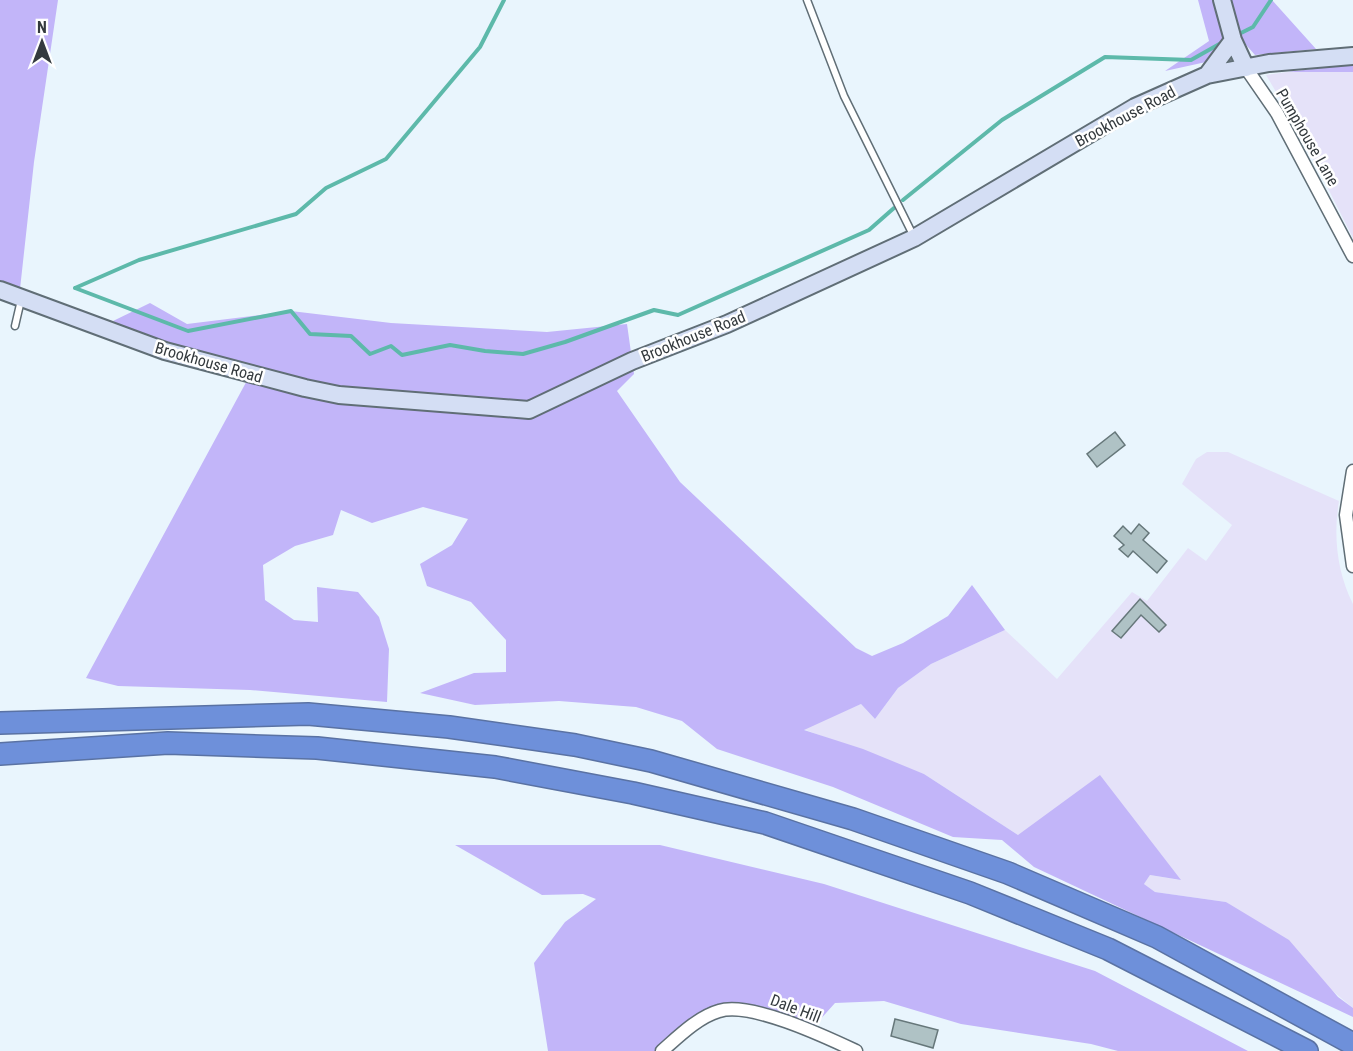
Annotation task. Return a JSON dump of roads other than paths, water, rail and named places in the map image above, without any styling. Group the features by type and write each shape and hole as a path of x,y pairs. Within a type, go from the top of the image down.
{"highway":[{"path":"0,723 308,714 449,727 575,745 651,761 853,819 1008,873 1157,938 1353,1044"},
{"path":"0,754 168,743 317,748 495,767 688,805 776,826 981,898 1108,949 1307,1051"}],"street":[{"path":"1222,0 1233,40 1246,68"},
{"path":"1207,75 1233,40"},
{"name":"Brookhouse Road","path":"0,290 165,351 316,390 339,395 486,409 529,410 632,361 727,324 914,238 1135,107 1207,75 1269,63 1353,56"},
{"name":"Pumphouse Lane","path":"1246,68 1277,113 1353,256"},
{"path":"1352,476 1346,515 1353,566"},
{"name":"Dale Hill","path":"662,1051 692,1026 719,1010 753,1010 856,1051"}],"lane":[{"path":"807,0 844,96 914,238"},
{"path":"15,326 22,297"}],"waterway":[{"path":"75,288 139,260 296,214 326,188 386,159 480,47 504,0"},
{"path":"1241,33 1253,27 1271,0"},
{"path":"903,200 1002,120 1105,57 1191,60 1223,42"},
{"path":"75,288 188,331 291,311 310,334 351,336 370,354 391,346 402,355 450,345 523,354 565,342 654,310 678,315 869,230 894,208"}]}
